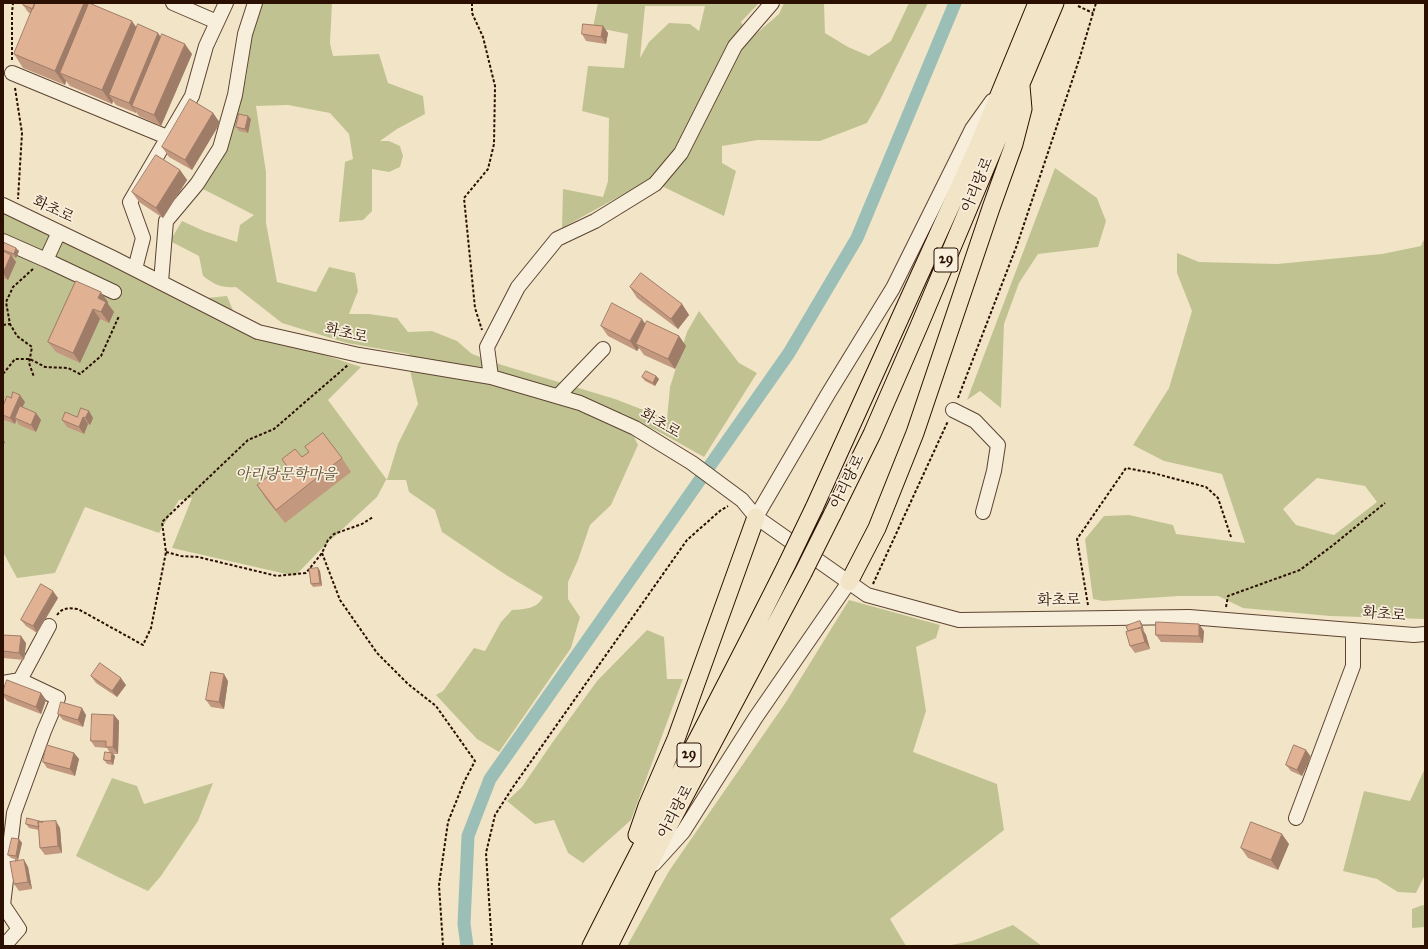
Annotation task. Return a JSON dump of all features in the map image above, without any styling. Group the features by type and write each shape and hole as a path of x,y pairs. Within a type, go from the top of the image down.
{"main road":[{"name":"아리랑로","path":"609,946 638,869 814,508 978,146 1037,3"},
{"name":"아리랑로","path":"591,946 638,869 670,822 803,573 832,515 875,427 1055,3"},
{"path":"849,582 877,528 915,433 1014,144 1023,109 1021,83"},
{"path":"638,869 637,836 647,806 676,739 756,517"}],"street":[{"path":"173,3 217,22"},
{"path":"135,269 143,238 130,202 192,96 206,46 226,3"},
{"path":"161,282 166,222 197,184 220,148 235,95 245,34 255,3"},
{"path":"491,376 486,347 518,287 557,239 595,221 655,184 680,153 735,46 772,3"},
{"path":"12,73 167,137"},
{"path":"756,517 828,394 893,288 972,129 1004,82"},
{"name":"화초로","path":"3,206 135,269 258,332 359,355 491,376 580,402 634,428 692,463 736,496 756,517 867,595 959,620 1189,617 1352,630 1425,634"},
{"path":"46,260 59,232"},
{"path":"3,241 114,292"},
{"path":"558,396 603,349"},
{"path":"953,410 975,421 998,445 994,472 983,512"},
{"path":"638,869 683,832 756,717 849,582"},
{"path":"20,680 49,626"},
{"path":"1296,818 1353,666 1352,630"},
{"path":"3,683 20,680 58,698 44,731 14,814 3,905 19,929 4,946"}],"path":[{"path":"13,3 12,73 22,133 17,212"},
{"path":"472,3 472,13 483,37 495,86 494,144 488,169 464,198 475,308 486,347"},
{"path":"867,595 953,410 1016,245 1080,57 1096,3"},
{"path":"1078,6 1093,13"},
{"path":"34,377 29,363 32,347 17,336 10,324 6,302 13,287 46,260"},
{"path":"3,374 15,358 30,359 45,367 68,368 80,374 100,356 120,316"},
{"path":"3,325 10,324"},
{"path":"49,626 60,611 67,607 78,609 143,645 151,628 166,552 162,522 248,440 274,429 359,355"},
{"path":"1090,618 1077,539 1126,468 1153,473 1206,487 1218,498 1231,537"},
{"path":"492,946 486,853 495,815 513,787 687,540 736,496"},
{"path":"1224,620 1228,596 1300,570 1385,503"},
{"path":"166,552 181,556 198,557 277,576 306,573 322,553 328,540 334,534 362,524 373,518"},
{"path":"322,553 340,600 377,653 408,684 436,706 475,761 464,782 448,822 439,885 443,946"}],"green space":[{"path":"263,3 332,3 330,43 333,56 379,54 388,83 423,96 425,114 397,129 380,141 389,141 400,146 403,156 400,167 389,172 372,169 372,211 363,220 339,222 345,162 353,159 349,134 330,113 288,105 256,106 266,172 266,223 277,282 316,292 329,267 355,273 358,291 349,314 369,314 397,318 408,332 432,331 457,341 472,354 502,365 615,399 667,419 670,387 687,332 699,311 739,363 757,373 704,457 622,413 638,445 611,505 590,525 578,560 568,582 568,599 580,617 571,648 499,752 477,739 436,695 443,691 474,648 485,651 501,622 512,610 526,609 534,606 543,597 506,575 442,532 435,510 409,492 406,480 387,480 398,444 418,404 411,375 409,354 347,343 282,323 236,287 226,287 211,282 203,276 199,256 170,241 182,221 204,231 237,242 240,225 254,215 203,189 229,142 246,78 253,26"},
{"path":"598,3 759,3 741,22 750,39 779,14 784,3 824,3 825,33 848,47 869,56 891,41 909,3 928,3 867,123 820,141 758,140 722,146 722,163 736,171 724,216 649,180 562,228 563,189 603,197 608,181 609,118 582,111 588,66 624,68 628,34 593,27","holes":["645,6 705,6 699,31 690,24 669,23 649,42 640,58"]},
{"path":"1055,168 1097,198 1106,221 1098,247 1038,254 1019,283 1004,324 1001,408 980,391 967,400"},
{"name":"아리랑문학마을","path":"3,211 186,300 227,296 239,325 248,330 361,367 328,400 387,480 377,497 322,548 295,576 172,548 192,498 179,500 159,533 85,507 55,573 17,578 3,552"},
{"path":"1425,237 1425,619 1330,616 1243,608 1218,596 1179,596 1103,601 1093,599 1085,539 1104,516 1129,515 1173,525 1176,534 1245,543 1222,474 1164,461 1133,445 1169,388 1192,311 1177,273 1177,253 1199,262 1277,264 1382,254 1421,246","holes":["1317,478 1365,486 1377,502 1334,535 1296,525 1283,509"]},
{"path":"849,600 940,625 936,638 916,647 926,711 913,752 997,784 1004,830 890,919 906,946 627,946 669,871 786,702"},
{"path":"647,630 664,637 667,679 683,679 631,820 583,863 568,853 554,820 535,824 507,801 522,787 597,681"},
{"path":"1425,768 1425,875 1416,893 1398,892 1377,879 1343,871 1364,791 1410,801"},
{"path":"112,778 137,786 144,804 213,783 198,821 161,876 148,891 76,856"},
{"path":"1423,905 1425,906 1425,927 1412,928 1412,909"},
{"path":"1013,925 1042,946 946,946 972,941"}],"building":[{"path":"24,3 35,3 33,9 23,5"},
{"path":"35,3 84,3 55,71 14,54"},
{"path":"89,3 132,21 102,90 60,73"},
{"path":"138,24 158,33 129,103 109,95"},
{"path":"583,24 603,26 601,37 582,34"},
{"path":"162,34 185,44 154,115 132,106"},
{"path":"190,99 213,113 185,160 162,147"},
{"path":"239,114 248,116 245,129 236,127"},
{"path":"156,155 180,170 156,208 132,192"},
{"path":"3,242 16,248 14,254 3,250"},
{"path":"3,251 11,255 3,273"},
{"path":"641,273 682,304 671,319 630,287"},
{"path":"76,281 101,292 98,298 106,302 101,312 93,309 73,353 48,342"},
{"path":"612,303 642,319 630,341 601,326"},
{"path":"647,321 679,336 668,359 636,344"},
{"path":"646,371 656,376 653,383 642,377"},
{"path":"13,392 20,395 10,418 3,415 3,406 7,396 11,398"},
{"path":"20,406 36,413 31,425 15,418"},
{"path":"81,408 89,411 85,418 83,417 79,427 62,420 65,412 77,417"},
{"path":"323,433 342,458 276,510 257,485 275,471 279,475 288,468 282,459 295,449 302,457 309,452 305,447"},
{"path":"318,568 320,583 311,584 309,569"},
{"path":"41,584 53,591 33,626 21,620"},
{"path":"1140,621 1142,627 1128,631 1126,626"},
{"path":"1156,622 1199,624 1199,636 1156,635"},
{"path":"1141,628 1145,642 1130,646 1126,632"},
{"path":"3,635 21,636 19,653 3,651"},
{"path":"100,663 121,678 112,691 91,676"},
{"path":"211,672 224,674 219,702 206,700"},
{"path":"7,680 41,693 36,707 3,694"},
{"path":"61,702 82,708 78,720 58,714"},
{"path":"92,714 114,715 113,747 106,747 106,741 91,741"},
{"path":"47,745 74,753 70,769 43,762"},
{"path":"1294,745 1306,750 1297,770 1286,765"},
{"path":"105,752 112,753 111,761 104,760"},
{"path":"27,818 43,822 38,822 39,827 26,824"},
{"path":"56,821 58,846 40,848 38,822"},
{"path":"1251,822 1282,834 1271,860 1241,848"},
{"path":"12,838 19,839 16,856 8,855"},
{"path":"24,860 28,882 14,884 10,862"}],"waterway":[{"path":"467,946 464,924 468,836 490,779 789,353 857,238 955,3"}]}
